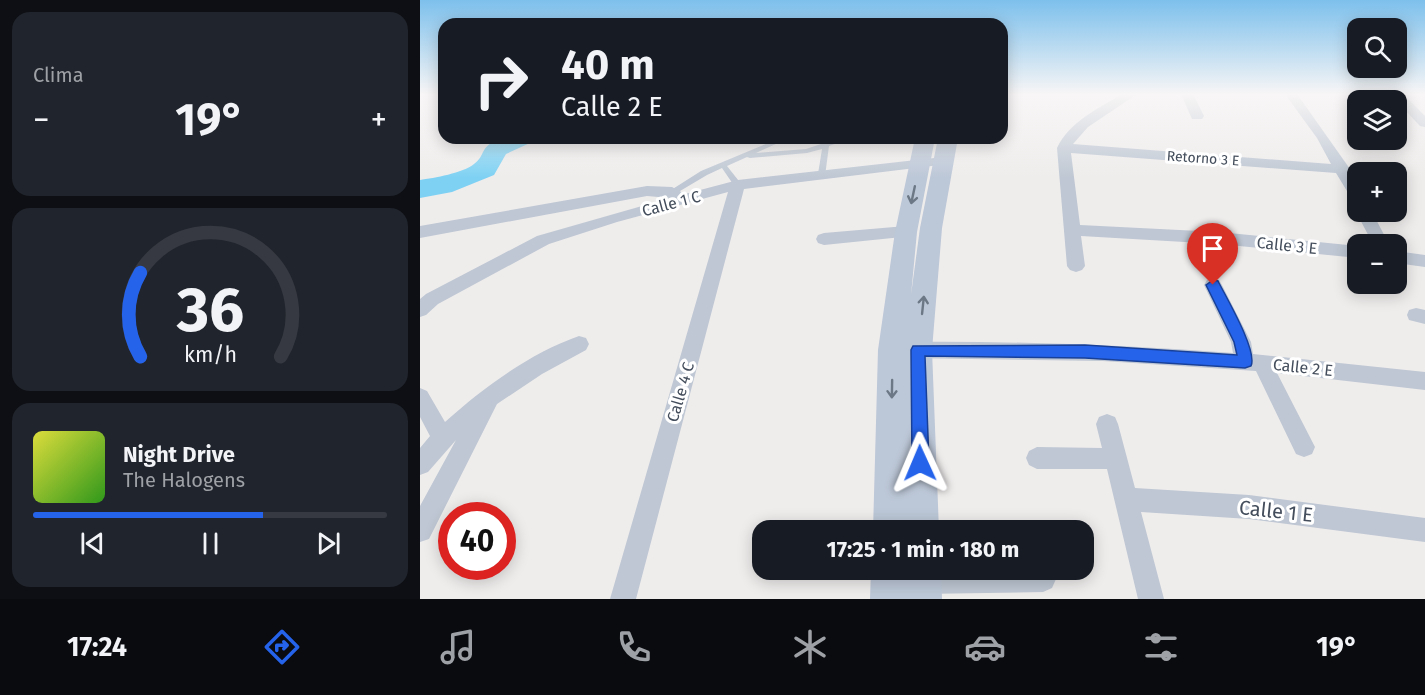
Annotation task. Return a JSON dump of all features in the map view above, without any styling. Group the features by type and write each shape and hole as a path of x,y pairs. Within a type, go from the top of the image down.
{"street":[{"path":"1076,266 1064,148 1065,142 1075,131 1089,122"},
{"path":"1312,122 1347,177"},
{"name":"Retorno 3 E","path":"1064,148 1343,169"},
{"path":"891,520 905,350 906,232 934,150"},
{"path":"921,520 905,350 931,228 934,150"},
{"name":"Calle 1 C","path":"420,310 432,299 543,240 678,196 738,185 822,174 934,150"},
{"name":"Calle 4 C","path":"623,599 738,185"},
{"path":"420,232 647,191 678,196"},
{"name":"Calle 3 E","path":"1073,230 1219,238 1347,251"},
{"path":"824,239 906,232"},
{"path":"1407,258 1425,261"},
{"path":"1213,285 1241,342 1254,362 1268,377 1304,447"},
{"path":"420,464 442,437 490,398 520,376 579,344"},
{"name":"Calle 2 E","path":"905,350 1085,351 1254,362 1425,381"},
{"path":"420,397 442,437"},
{"path":"420,530 490,398"},
{"path":"1107,424 1151,599"},
{"path":"1037,458 1116,459"},
{"name":"Calle 1 E","path":"1127,499 1249,507 1425,530"},
{"path":"889,580 889,599"},
{"path":"923,583 1013,580"}],"lane":[{"path":"678,196 704,173 772,144"},
{"path":"744,156 787,154 832,144"},
{"path":"822,174 826,146"},
{"path":"724,166 738,185"}],"waterway":[{"path":"420,189 442,186 485,169 496,149 507,144"}],"route":[{"path":"920,463 918,350 1085,351 1245,362 1241,342 1213,285"}]}
